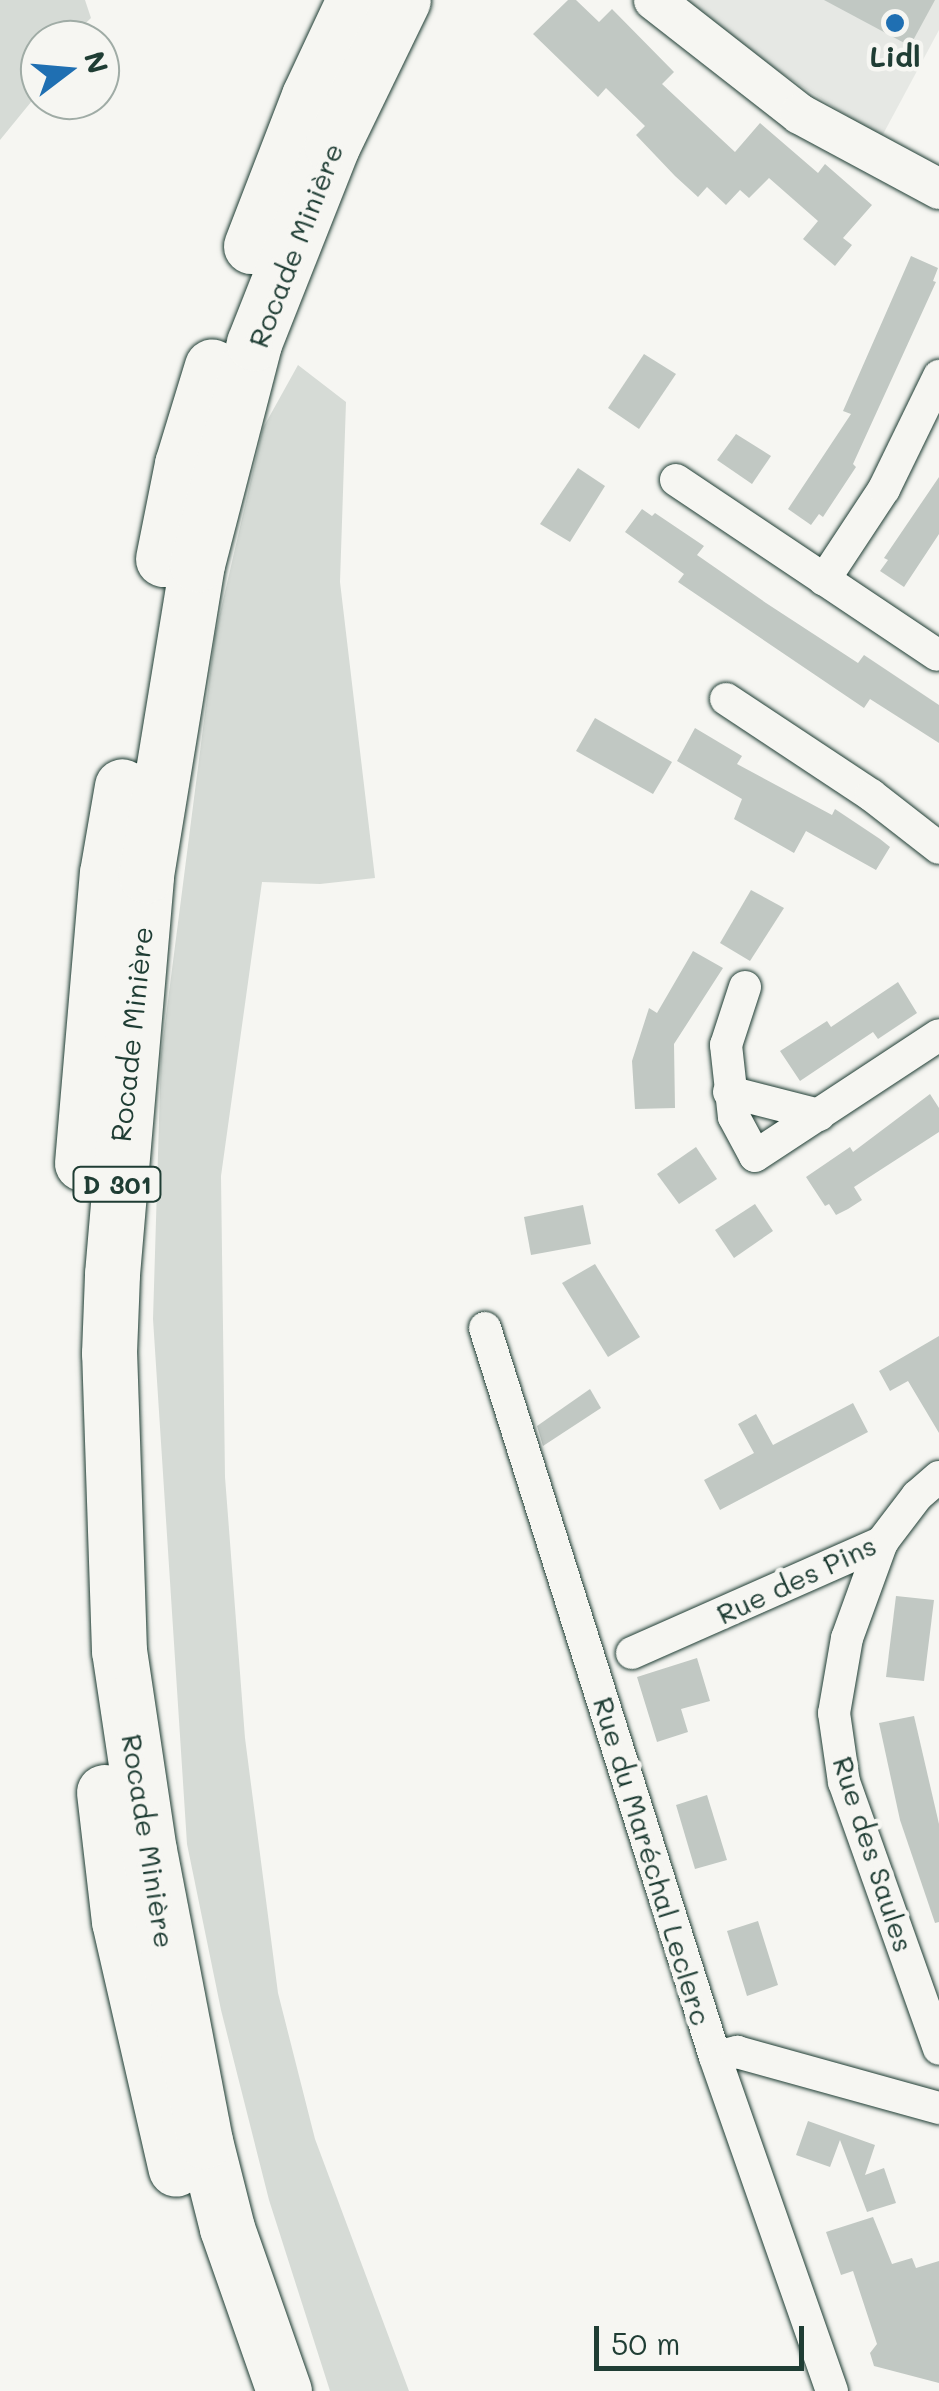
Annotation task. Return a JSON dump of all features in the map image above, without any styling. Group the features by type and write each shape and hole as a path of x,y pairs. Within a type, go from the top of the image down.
{"highway":[{"name":"Rocade Minière","path":"244,2391 173,2160 118,1920 95,1702 78,1401 78,1224 107,872 182,464 260,223 309,96 354,0"},
{"name":"Rocade Minière","path":"284,2391 227,2228 205,2141 149,1851 119,1652 109,1353 112,1274 146,875 196,564 254,343 332,146 403,0"}],"street":[{"path":"654,0 800,114 939,189"},
{"path":"824,580 884,490 939,376"},
{"path":"676,480 937,655"},
{"path":"726,698 872,795 939,848"},
{"path":"745,987 726,1046 734,1117 755,1156 939,1035"},
{"path":"729,1092 819,1115"},
{"name":"Rue du Maréchal Leclerc","path":"485,1328 715,2057 832,2391"},
{"name":"Rue des Pins","path":"632,1653 882,1542 918,1496 939,1477"},
{"name":"Rue des Saules","path":"882,1542 847,1638 834,1713 844,1782 939,2049"},
{"path":"715,2057 736,2052 939,2108"}],"shaded area":[{"path":"0,0 85,0 89,20 20,20 20,116 0,140"},
{"path":"687,0 939,0 939,30 881,138 765,62"},
{"path":"298,365 346,402 340,582 375,878 320,884 262,882 221,1176 225,1477 245,1738 278,1993 315,2139 409,2391 330,2391 269,2200 221,2010 187,1844 153,1319 161,1055 215,635 263,428"}],"building":[{"path":"568,0 576,0 599,22 612,9 674,72 662,84 735,152 760,123 818,173 825,164 872,205 843,238 852,245 835,266 803,239 818,221 769,178 749,198 740,190 726,205 707,187 698,197 675,176 636,135 645,126 606,88 598,97 533,34"},
{"name":"Lidl","path":"824,0 935,0 910,46"},
{"path":"911,256 938,268 933,281 936,282 853,464 856,467 823,517 819,514 811,525 788,509 851,414 843,411"},
{"path":"644,354 676,374 639,429 608,408"},
{"path":"736,434 771,456 752,484 717,460"},
{"path":"578,468 605,486 570,542 540,524"},
{"path":"939,477 939,534 904,587 880,571 888,560 884,558"},
{"path":"642,509 652,516 655,513 704,546 697,555 766,603 858,663 864,655 939,705 939,743 870,699 864,708 678,582 684,574 625,532"},
{"path":"595,718 672,762 653,794 576,751"},
{"path":"695,728 742,756 737,764 832,815 835,809 880,839 890,847 876,870 806,831 794,853 734,819 742,799 677,761"},
{"path":"751,890 784,908 750,961 720,943"},
{"path":"693,951 723,968 674,1044 675,1108 635,1109 632,1061 649,1008 657,1013"},
{"path":"898,982 917,1013 878,1039 873,1032 800,1081 780,1051 827,1021 831,1027"},
{"path":"930,1094 939,1108 939,1132 854,1187 862,1200 836,1215 829,1204 825,1206 806,1177 850,1147 853,1152"},
{"path":"696,1147 717,1179 679,1204 657,1174"},
{"path":"755,1204 773,1231 734,1258 715,1230"},
{"path":"583,1205 591,1244 531,1255 524,1217"},
{"path":"595,1264 640,1337 608,1357 562,1283"},
{"path":"939,1336 939,1433 908,1381 890,1391 879,1371"},
{"path":"590,1389 601,1408 543,1446 537,1426"},
{"path":"853,1403 868,1432 720,1510 704,1480 754,1453 738,1424 756,1414 773,1445"},
{"path":"896,1596 934,1600 924,1681 886,1677"},
{"path":"697,1658 710,1701 681,1709 688,1732 657,1742 637,1677"},
{"path":"914,1716 939,1824 939,1922 935,1923 900,1820 879,1723"},
{"path":"707,1795 727,1860 695,1869 676,1805"},
{"path":"758,1921 778,1985 747,1996 727,1931"},
{"path":"808,2121 875,2145 865,2175 884,2168 896,2203 867,2212 840,2140 830,2167 796,2155"},
{"path":"873,2217 892,2264 912,2258 916,2268 939,2261 939,2383 874,2366 870,2353 877,2344 853,2271 841,2275 826,2232"}],"place":[{"name":"Lidl","path":"895,23"}]}
